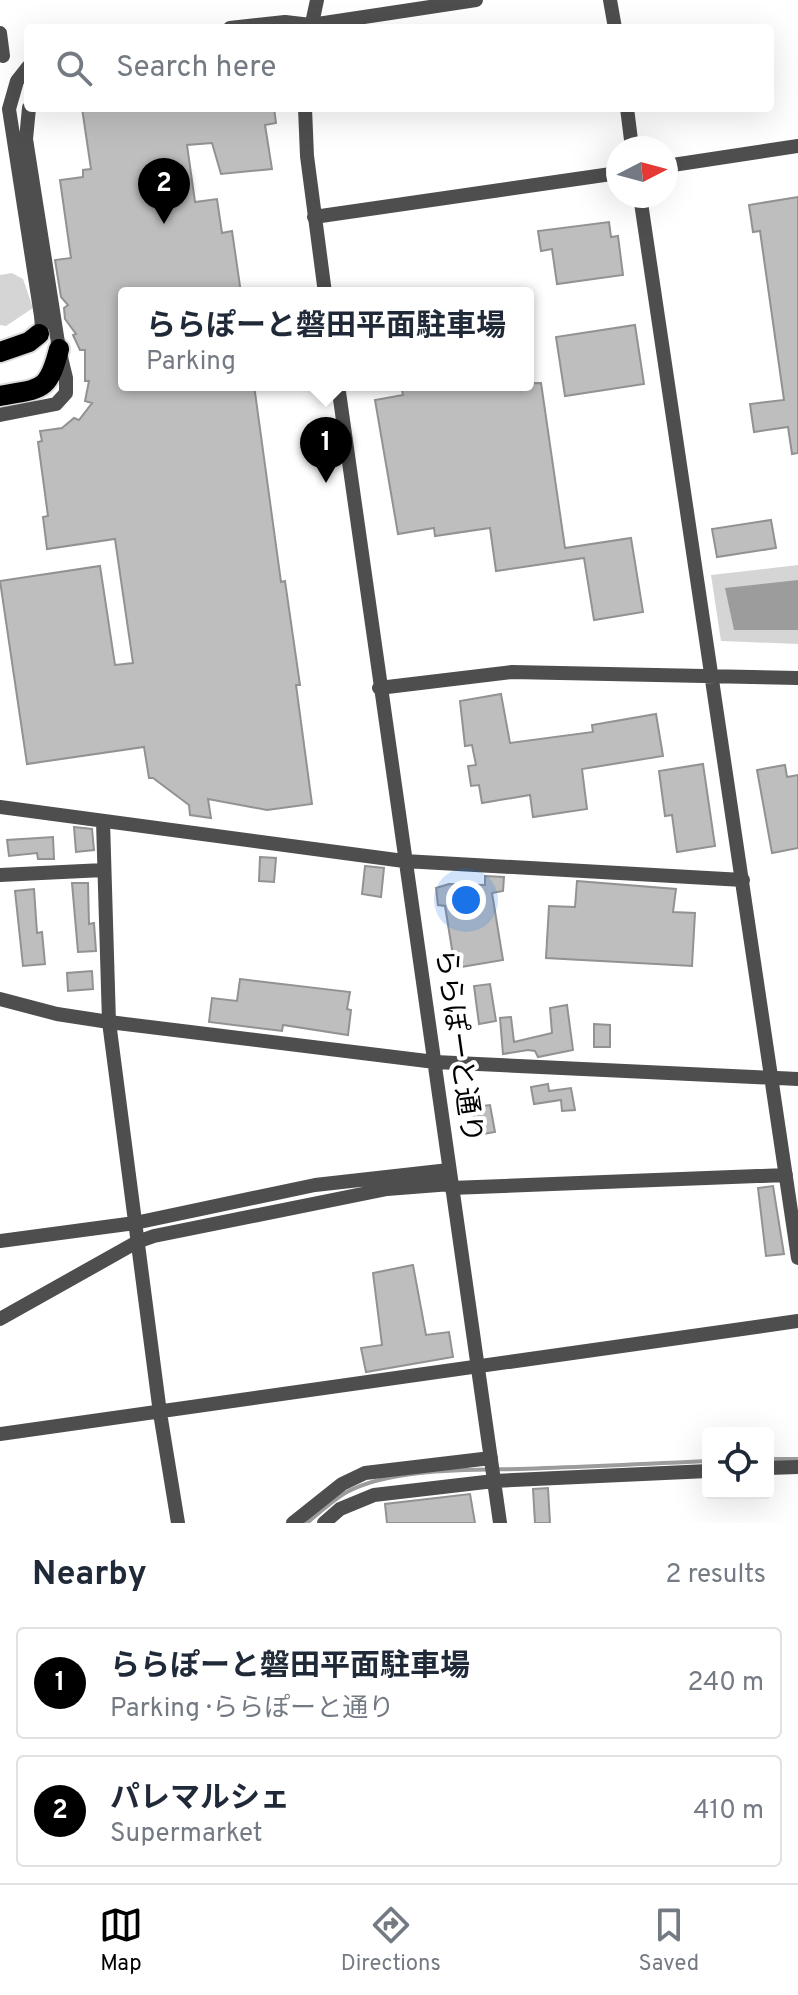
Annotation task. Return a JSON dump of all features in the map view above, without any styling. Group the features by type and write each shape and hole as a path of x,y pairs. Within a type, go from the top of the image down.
{"highway":[{"path":"0,352 29,342 39,334"},
{"path":"0,396 46,384 52,377 59,349"}],"street":[{"path":"310,24 317,0"},
{"path":"328,24 476,0"},
{"path":"610,0 614,24"},
{"path":"267,24 295,24"},
{"path":"0,33 3,56"},
{"path":"24,72 17,81 9,109 41,316 39,334"},
{"path":"0,415 56,404 66,393 26,139 29,112"},
{"path":"305,112 314,217 324,287"},
{"path":"628,112 630,136"},
{"path":"678,164 798,146"},
{"path":"314,217 606,175"},
{"path":"642,208 772,1078 790,1171 798,1258"},
{"name":"ららぽーと通り","path":"339,391 500,1523"},
{"path":"379,688 512,672 798,678"},
{"path":"0,807 404,861 743,880"},
{"path":"103,821 109,1022 160,1413 178,1523"},
{"path":"0,875 104,870"},
{"path":"0,999 57,1014 109,1022 435,1062 798,1079"},
{"path":"0,1241 135,1223 315,1185 790,1171"},
{"path":"0,1319 137,1242 154,1236 387,1189 450,1180"},
{"path":"0,1434 798,1321"},
{"path":"293,1523 342,1484 365,1473 491,1458"},
{"path":"774,1468 798,1467"},
{"path":"324,1523 340,1509 374,1495 494,1481 702,1471"}],"shaded area":[{"path":"12,273 23,279 33,308 6,326 0,325 0,275"},
{"path":"798,565 798,644 721,641 711,575"},
{"path":"798,580 798,630 734,630 725,588"}],"building":[{"path":"83,112 275,112 276,123 265,125 272,169 221,174 212,143 187,145 195,202 217,199 222,233 232,231 240,287 118,287 118,391 255,391 281,582 285,581 300,685 296,685 312,804 267,810 208,799 211,818 190,815 189,805 149,778 144,747 27,764 0,581 100,566 115,665 133,663 115,539 47,549 43,517 48,516 38,442 42,441 40,431 62,428 74,418 79,420 92,403 85,401 89,381 85,381 85,350 80,350 73,335 76,334 65,319 64,308 68,305 61,297 55,260 71,258 60,180 83,177 83,170 91,169"},
{"path":"798,197 798,453 792,454 788,427 754,432 750,404 784,400 760,231 753,232 749,205"},
{"path":"609,222 611,237 618,236 623,275 557,284 552,249 541,251 538,231"},
{"path":"635,325 644,384 565,396 556,337"},
{"path":"534,383 541,383 565,548 631,538 643,612 594,620 584,558 496,571 490,528 435,536 434,528 398,534 375,400 403,395 402,391 534,391"},
{"path":"771,520 776,548 717,557 712,529"},
{"path":"501,694 510,743 593,732 592,725 656,714 663,756 582,769 587,809 533,817 530,795 482,803 479,785 471,786 468,766 476,765 472,745 465,746 460,701"},
{"path":"703,764 715,846 677,852 672,815 665,816 659,771"},
{"path":"785,765 787,777 798,775 798,848 772,853 757,770"},
{"path":"74,827 92,829 94,850 76,852"},
{"path":"53,837 54,859 38,859 37,853 9,856 7,840"},
{"path":"260,857 276,858 274,882 259,881"},
{"path":"365,866 384,868 381,897 362,894"},
{"path":"485,876 504,877 503,891 492,893 503,960 455,968 445,906 438,905 436,888 449,884 485,885"},
{"path":"577,881 676,889 673,912 695,913 692,966 546,958 549,906 575,907"},
{"path":"72,883 88,883 89,924 94,923 96,951 78,952"},
{"path":"34,889 37,933 42,932 45,964 23,966 15,891"},
{"path":"92,971 93,989 68,991 67,973"},
{"path":"240,979 350,992 348,1035 283,1025 282,1031 209,1022 212,998 237,1001"},
{"path":"490,984 496,1021 479,1024 474,986"},
{"path":"567,1005 573,1050 538,1057 535,1051 528,1050 503,1054 500,1018 511,1017 514,1042 552,1033 550,1008"},
{"path":"594,1024 610,1025 610,1047 594,1047"},
{"path":"548,1084 549,1091 571,1088 575,1110 562,1111 561,1100 534,1104 531,1087"},
{"path":"490,1105 495,1132 477,1135 473,1107"},
{"path":"773,1186 784,1254 766,1256 758,1188"},
{"path":"413,1265 426,1335 449,1332 453,1357 366,1372 361,1348 382,1345 373,1273"},
{"path":"548,1488 550,1523 535,1523 533,1489"},
{"path":"470,1494 475,1523 387,1523 385,1504"}],"waterway":[{"path":"774,1459 798,1459"},
{"path":"307,1523 345,1493 363,1485 407,1475 454,1470 702,1461"}],"place":[{"name":"パレマルシェ","path":"164,224"},
{"name":"ららぽーと磐田平面駐車場","path":"326,483"}]}
